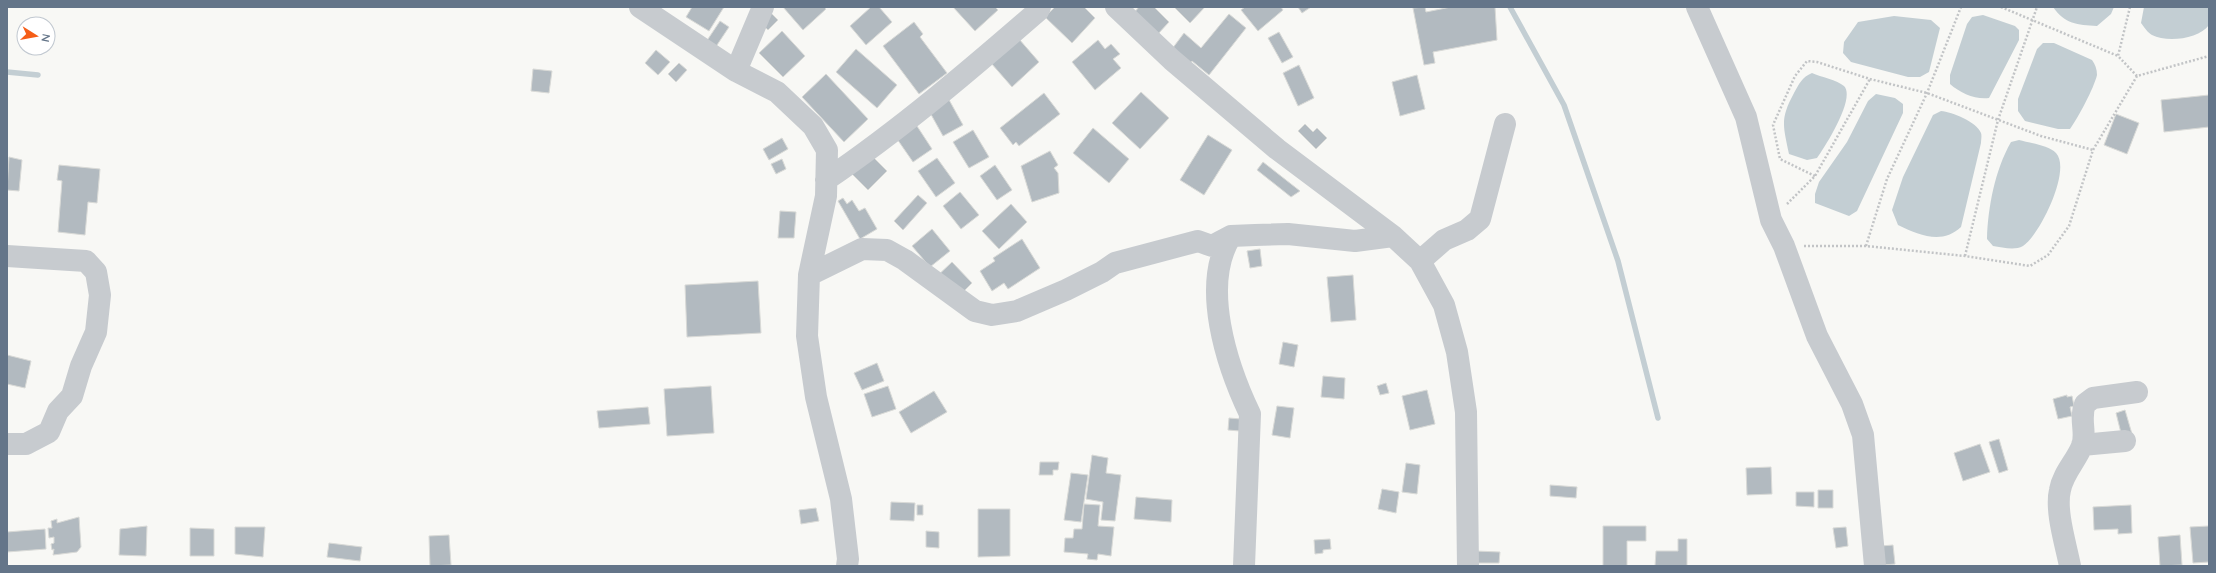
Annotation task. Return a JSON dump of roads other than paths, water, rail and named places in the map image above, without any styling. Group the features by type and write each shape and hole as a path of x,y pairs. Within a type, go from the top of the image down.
{"street":[{"path":"640,7 736,72 777,92 813,126 827,150 826,196 810,275 807,336 816,397 841,499 848,559 847,566"},
{"path":"736,72 763,7"},
{"path":"826,180 873,148 956,82 1038,11 1040,7"},
{"path":"1116,7 1172,60 1277,149 1393,236 1420,261 1444,305 1457,352 1466,412 1468,566"},
{"path":"1697,7 1746,117 1771,220 1784,246 1817,336 1852,404 1863,435 1875,566"},
{"path":"1420,261 1444,240 1467,230 1480,219 1505,124"},
{"path":"810,275 862,249 887,250 905,260 975,311 992,315 1017,311 1066,290 1115,263 1198,241 1212,246 1231,236 1288,234 1355,241 1393,236"},
{"path":"1231,236 1224,249 1220,264 1217,312 1224,343 1238,386 1250,414 1244,566"},
{"path":"7,256 86,261 96,272 100,295 96,332 81,366 72,396 58,411 49,432 26,444 7,444"},
{"path":"2070,566 2059,504 2060,490 2068,467 2082,445 2084,435 2081,423 2083,409 2088,400 2137,392"},
{"path":"2082,445 2125,441"}],"waterway":[{"path":"1510,7 1564,105 1618,261 1658,418"},
{"path":"7,72 38,75"}]}
